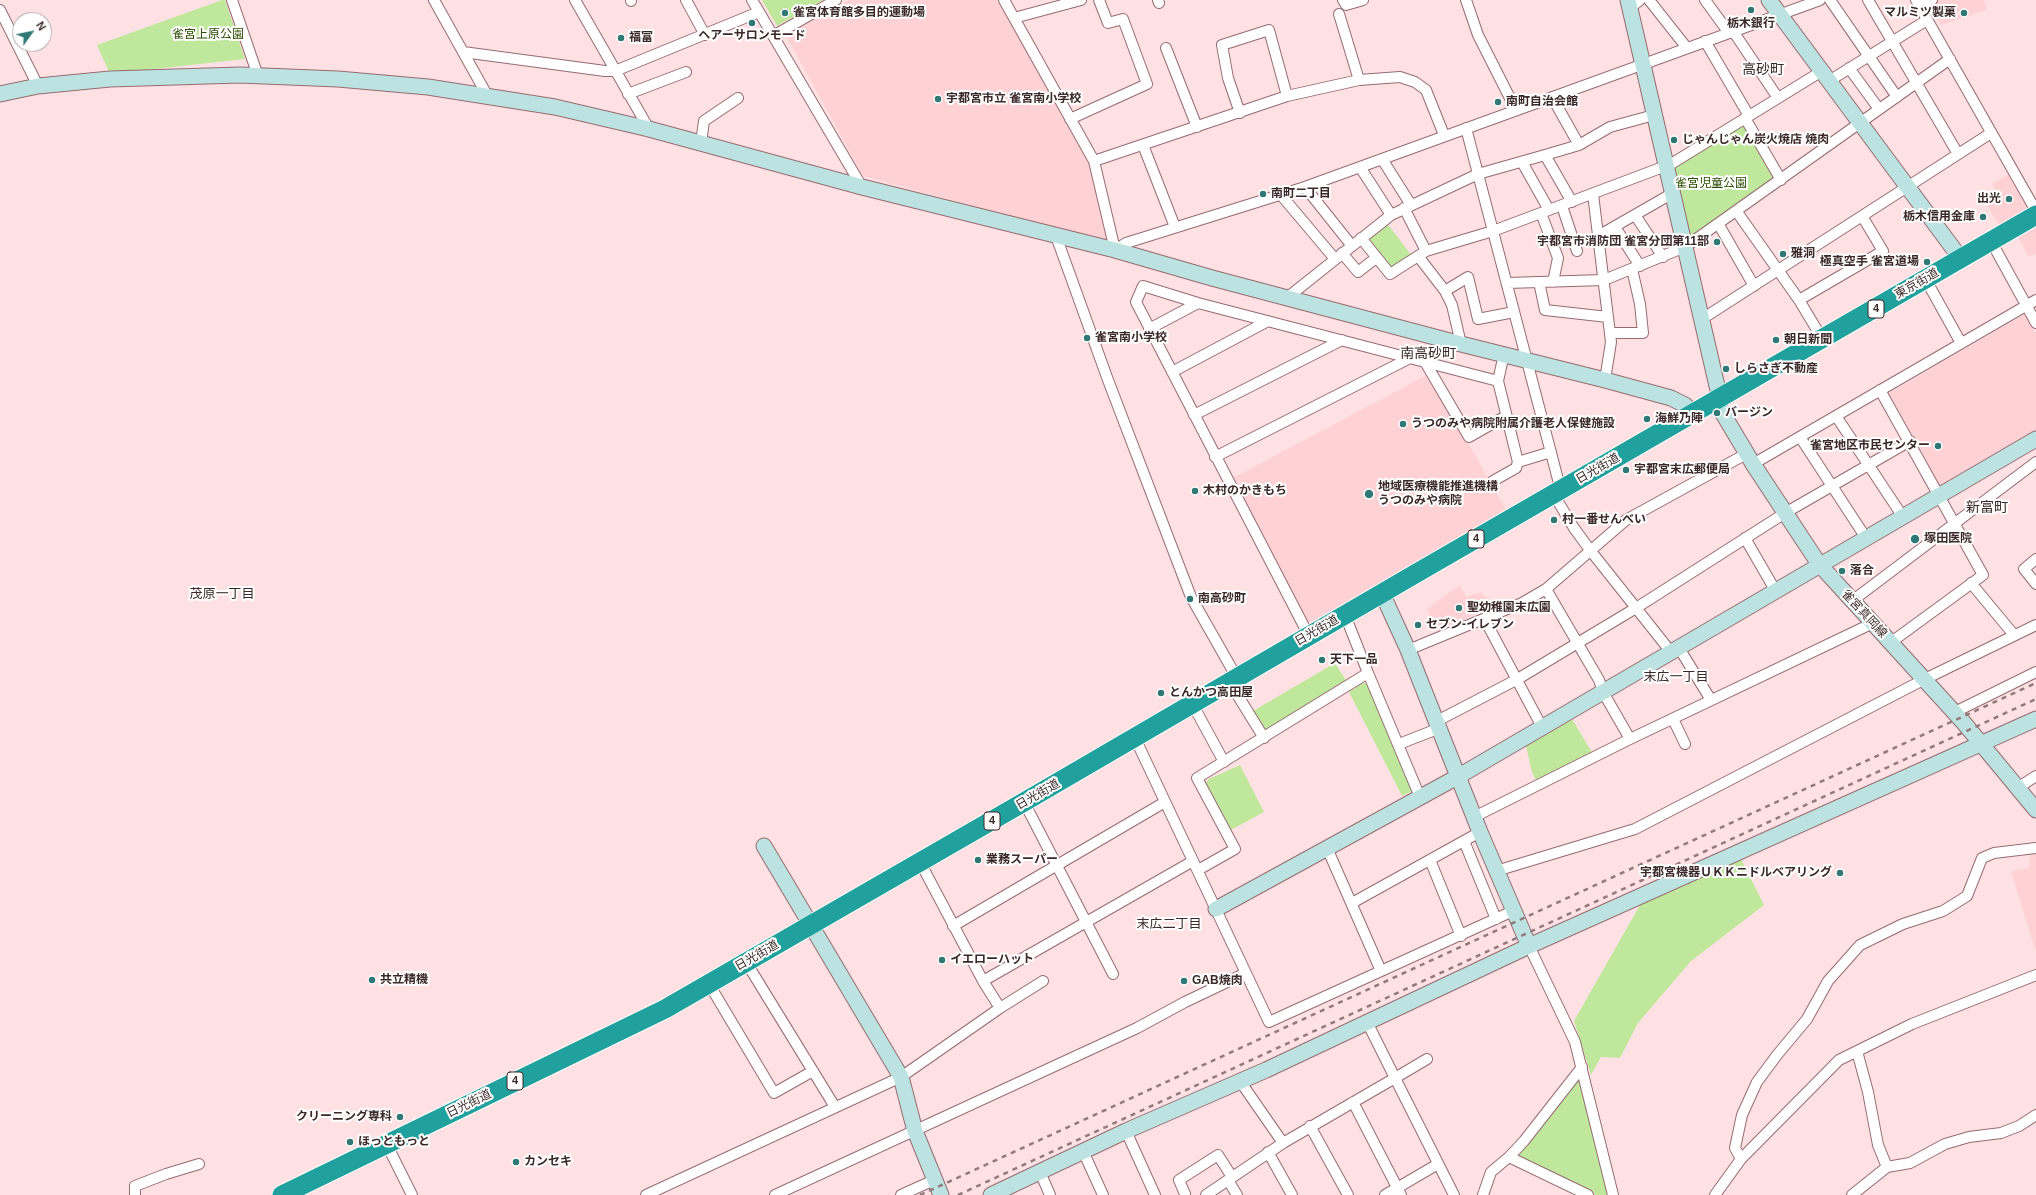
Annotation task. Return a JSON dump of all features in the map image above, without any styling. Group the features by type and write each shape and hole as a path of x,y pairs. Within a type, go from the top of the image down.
{"highway":[{"name":"東京街道","path":"1718,400 2036,215"},
{"name":"日光街道","path":"282,1195 386,1143 624,1029 710,984 811,924 1193,705 1382,593 1718,400"}],"street":[{"path":"232,0 258,76"},
{"path":"434,0 487,95"},
{"path":"575,0 649,129"},
{"path":"686,0 705,34"},
{"path":"752,0 862,187"},
{"path":"773,36 836,0"},
{"path":"1004,0 1094,162 1114,250"},
{"path":"1014,18 1081,0"},
{"path":"1070,119 1147,84 1123,19 1108,22 1099,0"},
{"path":"1343,0 1346,5 1363,0"},
{"path":"1466,0 1478,35 1516,110"},
{"path":"1649,0 1687,48"},
{"path":"1705,0 1731,32 1778,98"},
{"path":"1769,0 1860,123 1909,186 1961,259"},
{"path":"1114,250 1126,243 1305,187 1444,135 1820,0"},
{"path":"1830,0 1897,97"},
{"path":"1868,0 1958,154"},
{"path":"1932,0 1918,3 2036,211"},
{"name":"雀宮真岡線","path":"1633,3 1642,64 1686,247 1718,400 1750,459 1819,564 1982,742 2036,810"},
{"path":"0,10 38,86"},
{"path":"463,52 605,72 615,71 759,12"},
{"path":"1338,14 1359,80"},
{"path":"1361,238 1390,274 1422,254 1562,206 1666,166 1778,98 1825,76 1849,68 1927,20"},
{"path":"1240,112 1228,78 1222,45 1269,30 1287,96"},
{"path":"1705,41 1781,180"},
{"path":"1166,48 1197,127"},
{"path":"1507,283 1604,280 1686,247 1719,225 1950,59"},
{"path":"1849,68 1879,110"},
{"path":"628,94 686,72"},
{"path":"0,94 38,86 117,78 202,75 258,76 338,79 428,86 555,107 649,129 862,187 1114,250 1212,278 1460,344 1605,380 1671,398 1695,414"},
{"path":"1094,162 1287,96 1359,80 1400,77 1415,82 1426,90 1444,135"},
{"path":"1552,97 1579,145"},
{"path":"701,143 704,121 738,98"},
{"path":"1288,298 1391,215 1478,174 1579,145 1610,127 1654,115"},
{"path":"1466,128 1551,452 1558,493 1574,528 1590,550 1636,608 1675,650 1711,700"},
{"path":"1702,319 1991,132"},
{"path":"1143,145 1175,227"},
{"path":"1545,155 1572,202"},
{"path":"1382,159 1408,207 1422,254 1446,291 1452,306 1460,344"},
{"path":"1522,162 1545,211 1558,258 1553,282"},
{"path":"1360,167 1391,215"},
{"path":"1305,187 1352,246"},
{"path":"1598,236 1673,193"},
{"path":"1593,194 1611,342 1605,380"},
{"path":"1281,195 1339,256 1358,272 1376,258"},
{"path":"1562,206 1577,251"},
{"path":"1737,212 1779,270 1823,340"},
{"path":"1635,215 1663,257"},
{"path":"1799,300 1883,251 1862,216"},
{"path":"1719,225 1754,286"},
{"path":"1610,333 1643,333 1636,267 1615,226"},
{"path":"1056,236 1108,380 1192,597 1233,681 1264,738"},
{"path":"1991,241 2036,323"},
{"path":"1446,291 1468,277 1478,319 1514,312"},
{"path":"1926,280 1961,343"},
{"path":"1539,282 1545,310 1608,317"},
{"path":"1308,636 1136,302 1143,286 1198,303 1498,381"},
{"path":"1408,650 1485,620 1522,603 1546,589 1626,520 1750,459 1800,437 2036,300"},
{"path":"1149,329 1198,303"},
{"path":"1172,372 1268,320"},
{"path":"1194,415 1342,340"},
{"path":"1493,481 1516,468 1518,462 1498,381 1504,354"},
{"path":"1215,457 1410,358"},
{"path":"1425,362 1469,437 1506,416"},
{"path":"1880,390 1983,575 1890,642"},
{"path":"1836,416 1903,517"},
{"path":"1800,437 1866,538"},
{"path":"1399,744 1439,725 1516,680 1636,608 1785,513 1910,442"},
{"path":"1216,909 1459,776 1819,564 2034,444"},
{"path":"1518,462 1551,452"},
{"path":"1852,601 2036,462"},
{"path":"1745,538 1775,590"},
{"path":"2036,560 2024,569 2036,584"},
{"path":"1971,583 2014,635"},
{"path":"1546,589 1599,680 1603,692 1630,739"},
{"path":"1382,593 1408,650 1439,725 1474,817 1513,911 1575,1042 1613,1195"},
{"path":"1345,615 1420,797"},
{"path":"1485,620 1542,727"},
{"path":"1474,817 1630,739 1873,623"},
{"path":"1496,871 1635,829 1925,679 2036,625"},
{"path":"1955,712 2036,672"},
{"path":"983,981 1086,922 1196,865 1235,849 1197,778 1368,673"},
{"path":"1193,705 1224,762"},
{"path":"1672,719 1684,744"},
{"path":"994,1194 1126,1131 1240,1081 1529,946 2036,719"},
{"path":"1135,738 1269,1022 1461,936 1513,911"},
{"path":"2019,787 2036,776"},
{"path":"1024,802 1114,974"},
{"path":"954,926 1165,802"},
{"path":"1352,904 1480,832"},
{"path":"1464,841 1496,919"},
{"path":"764,846 901,1076 915,1131 941,1195"},
{"path":"1327,848 1381,971"},
{"path":"1741,1159 1735,1148 1742,1115 1757,1082 1807,1019 1828,981 1860,945 1903,924 1943,911 1967,896 1982,858 1994,853 2036,848"},
{"path":"1430,860 1461,936"},
{"path":"920,862 983,981 1000,1008"},
{"path":"746,962 835,1107"},
{"path":"775,1195 1137,1028 1185,1002 1246,973"},
{"path":"1716,1195 1741,1159 1840,1060 1912,1024 2036,975"},
{"path":"646,1195 901,1076 1000,1008 1043,981"},
{"path":"710,984 774,1093 813,1071"},
{"path":"1367,1022 1454,1195"},
{"path":"1857,1051 1868,1092 1878,1145 1887,1167"},
{"path":"1206,1195 1268,1152 1310,1126 1427,1060"},
{"path":"1483,1195 1491,1172 1509,1157 1582,1067"},
{"path":"1240,1081 1283,1143"},
{"path":"1353,1102 1399,1191"},
{"path":"1852,1195 1887,1167 1910,1163 1945,1144 1969,1137 2001,1133 2019,1126 2036,1115"},
{"path":"1310,1126 1348,1195"},
{"path":"1126,1131 1155,1195"},
{"path":"386,1143 412,1195"},
{"path":"1083,1152 1103,1195"},
{"path":"1268,1152 1292,1195"},
{"path":"1184,1195 1179,1180 1218,1156 1237,1195"},
{"path":"1509,1157 1586,1195"},
{"path":"135,1195 135,1186 166,1174 199,1164"},
{"path":"1385,1195 1399,1191 1438,1164"},
{"path":"1040,1172 1050,1195"},
{"path":"901,1195 934,1180"}],"shaded area":[{"name":"宇都宮市立 雀宮南小学校","path":"849,0 999,0 1090,161 1108,240 1103,241 863,176 786,36"},
{"name":"マルミツ製菓","path":"1935,0 1984,0 1987,10 1941,25 1929,8 1931,2"},
{"name":"出光","path":"2011,173 2032,208 2000,227 1986,203 1998,195 1992,184"},
{"path":"2036,224 2036,253 2029,257 2017,235"},
{"path":"2025,314 2036,333 2036,431 1940,486 1889,393"},
{"name":"地域医療機能推進機構 うつのみや病院","path":"1429,374 1506,510 1308,624 1233,478"},
{"name":"聖幼稚園末広園","path":"1460,585 1466,597 1481,592 1492,604 1491,607 1438,631 1427,609"},
{"path":"2036,853 2036,952 2011,871 2029,868 2030,855"}],"green space":[{"name":"雀宮上原公園","path":"225,0 245,59 110,74 97,45"},
{"name":"雀宮体育館多目的運動場","path":"762,0 823,0 777,26"},
{"name":"雀宮児童公園","path":"1743,123 1776,179 1692,238 1689,237 1674,171 1676,167"},
{"path":"1386,222 1412,256 1390,270 1365,239"},
{"path":"1335,663 1347,682 1267,734 1253,711"},
{"path":"1363,683 1368,684 1412,791 1402,796 1349,692"},
{"path":"1572,719 1593,754 1537,783 1532,772 1526,746"},
{"path":"1240,765 1264,812 1231,830 1205,784 1209,779"},
{"path":"1740,857 1764,905 1691,961 1638,1023 1620,1058 1601,1057 1591,1075 1574,1021 1640,905"},
{"path":"1580,1076 1604,1180 1609,1195 1596,1195 1515,1158"}],"railway":[{"path":"920,1195 2036,683"},
{"path":"958,1195 2036,699"}],"place":[{"name":"栃木銀行","path":"1751,10"},
{"name":"雀宮体育館多目的運動場","path":"785,13"},
{"name":"マルミツ製菓","path":"1964,13"},
{"name":"ヘアーサロンモード","path":"752,23"},
{"name":"福富","path":"621,38"},
{"name":"宇都宮市立 雀宮南小学校","path":"938,99"},
{"name":"南町自治会館","path":"1498,102"},
{"name":"じゃんじゃん炭火焼店 焼肉","path":"1674,140"},
{"name":"南町二丁目","path":"1263,194"},
{"name":"出光","path":"2009,199"},
{"name":"栃木信用金庫","path":"1983,217"},
{"name":"宇都宮市消防団 雀宮分団第11部","path":"1717,242"},
{"name":"雅洞","path":"1783,254"},
{"name":"極真空手 雀宮道場","path":"1927,262"},
{"name":"雀宮南小学校","path":"1087,338"},
{"name":"朝日新聞","path":"1776,340"},
{"name":"しらさぎ不動産","path":"1726,369"},
{"name":"バージン","path":"1717,413"},
{"name":"海鮮乃陣","path":"1647,419"},
{"name":"うつのみや病院附属介護老人保健施設","path":"1403,424"},
{"name":"雀宮地区市民センター","path":"1938,446"},
{"name":"宇都宮末広郵便局","path":"1626,470"},
{"name":"木村のかきもち","path":"1195,491"},
{"name":"地域医療機能推進機構 うつのみや病院","path":"1369,494"},
{"name":"村一番せんべい","path":"1554,520"},
{"name":"塚田医院","path":"1915,539"},
{"name":"落合","path":"1842,571"},
{"name":"南高砂町","path":"1190,599"},
{"name":"聖幼稚園末広園","path":"1459,608"},
{"name":"セブン-イレブン","path":"1418,625"},
{"name":"天下一品","path":"1322,660"},
{"name":"とんかつ高田屋","path":"1161,693"},
{"name":"業務スーパー","path":"978,860"},
{"name":"宇都宮機器ＵＫＫニドルベアリング","path":"1840,873"},
{"name":"イエローハット","path":"942,960"},
{"name":"共立精機","path":"372,980"},
{"name":"GAB焼肉","path":"1184,981"},
{"name":"クリーニング専科","path":"400,1117"},
{"name":"ほっともっと","path":"350,1142"},
{"name":"カンセキ","path":"516,1162"}],"district":[{"name":"高砂町","path":"1763,70"},
{"name":"南高砂町","path":"1428,354"},
{"name":"新富町","path":"1987,508"},
{"name":"茂原一丁目","path":"222,594"},
{"name":"末広一丁目","path":"1676,677"},
{"name":"末広二丁目","path":"1169,924"}]}
